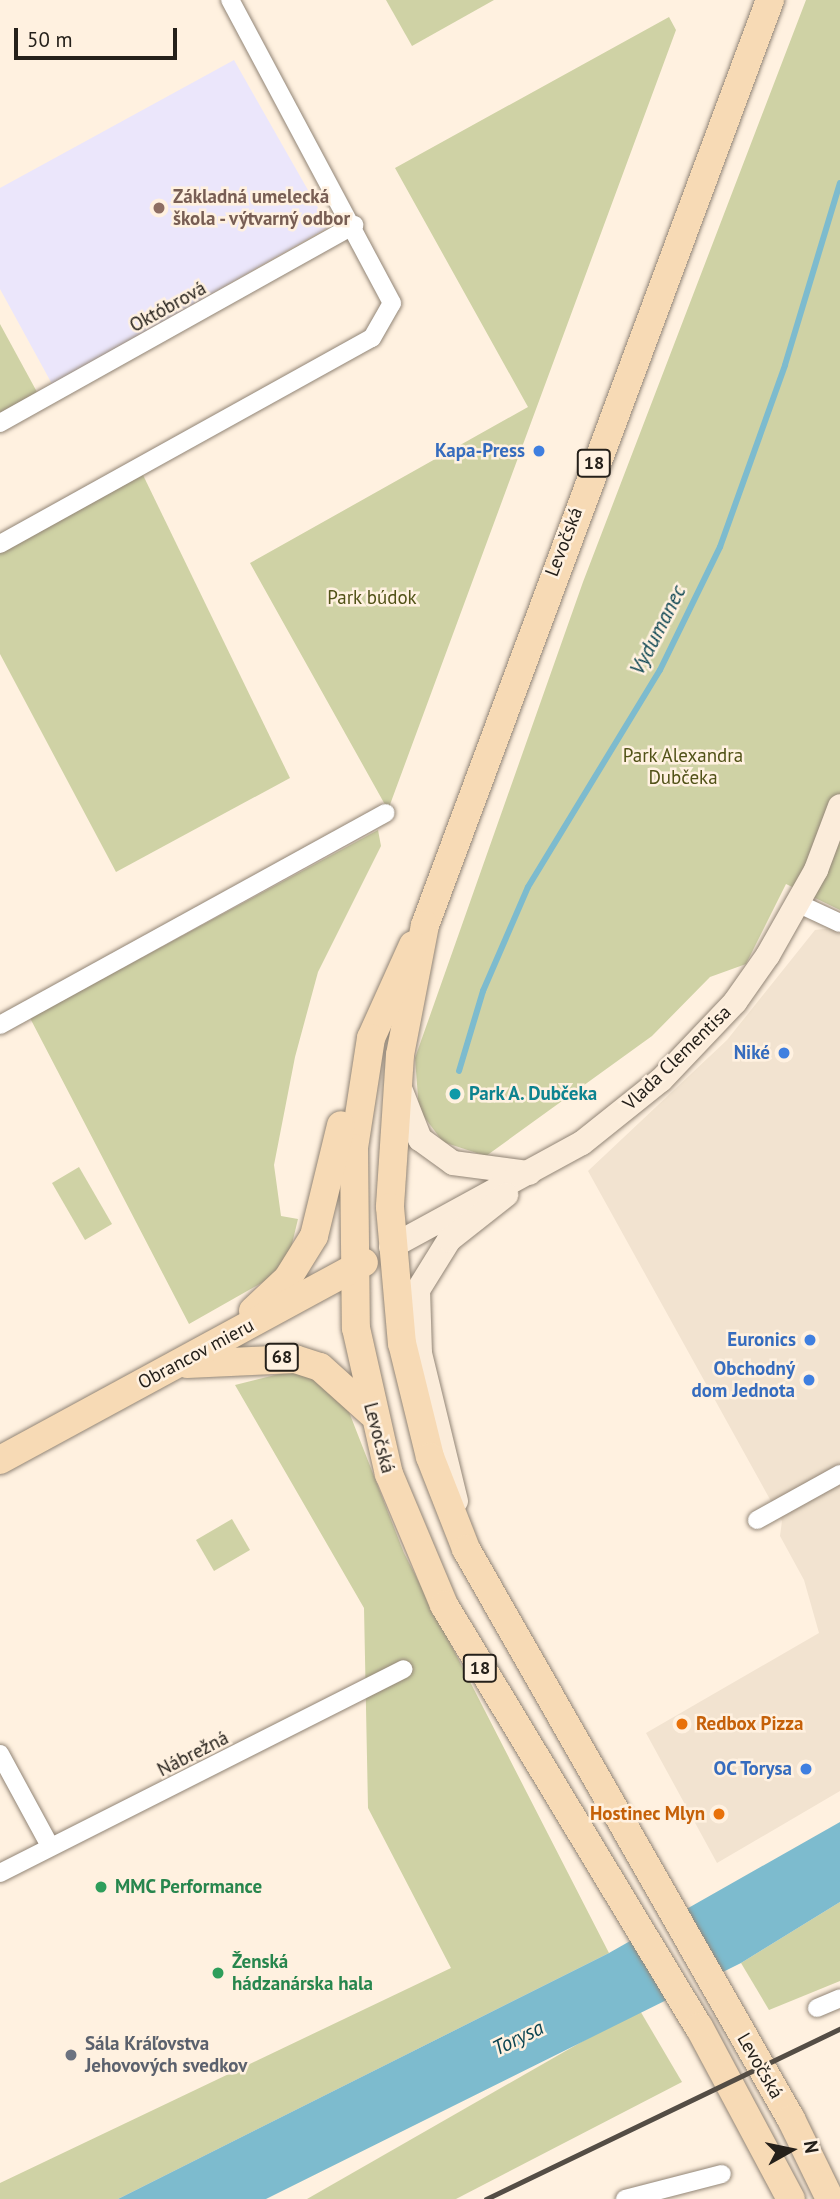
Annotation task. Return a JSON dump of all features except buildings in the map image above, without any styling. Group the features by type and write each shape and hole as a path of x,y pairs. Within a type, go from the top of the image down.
{"main road":[{"name":"Levočská","path":"769,1 425,925 400,1055 391,1247 419,1417 466,1549 660,1888 830,2199"},
{"name":"Levočská","path":"425,925 399,966 371,1038 354,1148 351,1270 372,1413 414,1544 444,1605 699,2026 791,2199"},
{"path":"173,1366 268,1299 314,1236 345,1104 371,1038"},
{"name":"Obrancov mieru","path":"0,1460 391,1247"},
{"name":"68","path":"173,1366 295,1359 320,1367 372,1413"}],"street":[{"path":"0,544 372,338 392,303 354,225 230,0"},
{"name":"Októbrová","path":"0,423 354,225"},
{"name":"Vlada Clementisa","path":"391,1247 582,1143 661,1080 735,1002 799,904 840,806"},
{"path":"0,1026 386,813"},
{"path":"799,904 840,923"},
{"path":"400,1055 405,1113 420,1139 453,1163 529,1173"},
{"path":"466,1549 420,1353 418,1290 449,1240 529,1173"},
{"path":"757,1520 840,1474"},
{"name":"Nábrežná","path":"0,1873 403,1669"},
{"path":"0,1754 50,1846"},
{"path":"817,2008 840,1998"},
{"path":"625,2199 722,2174"}],"shaded area":[{"name":"Základná umelecká škola - výtvarný odbor","path":"234,60 329,227 52,384 0,289 0,188"},
{"path":"840,927 840,1791 717,1863 646,1733 819,1633 804,1580 780,1536 782,1521 588,1171 727,1040 815,930"}],"green space":[{"path":"386,0 494,0 412,46"},
{"name":"Park Alexandra Dubčeka","path":"806,0 840,0 840,910 786,884 746,964 710,977 652,1036 486,1156 443,1142 419,1110 415,1058 583,582"},
{"name":"Park búdok","path":"669,17 676,30 388,810 250,563 528,407 395,168"},
{"path":"0,324 37,392 0,413"},
{"path":"143,475 290,778 116,872 0,654 0,552"},
{"path":"378,830 381,846 318,972 295,1057 274,1165 281,1216 298,1219 286,1269 189,1324 30,1018"},
{"path":"79,1167 112,1224 85,1240 52,1183"},
{"path":"295,1370 342,1394 404,1553 609,1953 118,2199 0,2199 0,2183 451,1968 368,1808 364,1608 235,1385"},
{"path":"232,1519 250,1550 214,1571 196,1540"},
{"path":"840,1902 840,1981 769,2010 741,1963"},
{"path":"639,2009 682,2082 456,2199 307,2199"}],"water":[{"name":"Torysa","path":"840,1822 840,1902 741,1963 266,2199 118,2199 609,1953"}],"pier":[{"path":"676,1910 712,1980 680,1995 641,1930"}],"waterway":[{"name":"Vydumanec","path":"459,1071 483,991 528,887 660,670 720,547 785,365 840,183"}],"railway":[{"path":"486,2199 840,2029"}],"place":[{"name":"Základná umelecká škola - výtvarný odbor","path":"159,208"},
{"name":"Kapa-Press","path":"539,451"},
{"name":"Niké","path":"784,1053"},
{"name":"Park A. Dubčeka","path":"455,1094"},
{"name":"Euronics","path":"810,1340"},
{"name":"Obchodný dom Jednota","path":"809,1380"},
{"name":"Redbox Pizza","path":"682,1724"},
{"name":"OC Torysa","path":"806,1769"},
{"name":"Hostinec Mlyn","path":"719,1814"},
{"name":"MMC Performance","path":"101,1887"},
{"name":"Ženská hádzanárska hala","path":"218,1973"},
{"name":"Sála Kráľovstva Jehovových svedkov","path":"71,2055"}]}
